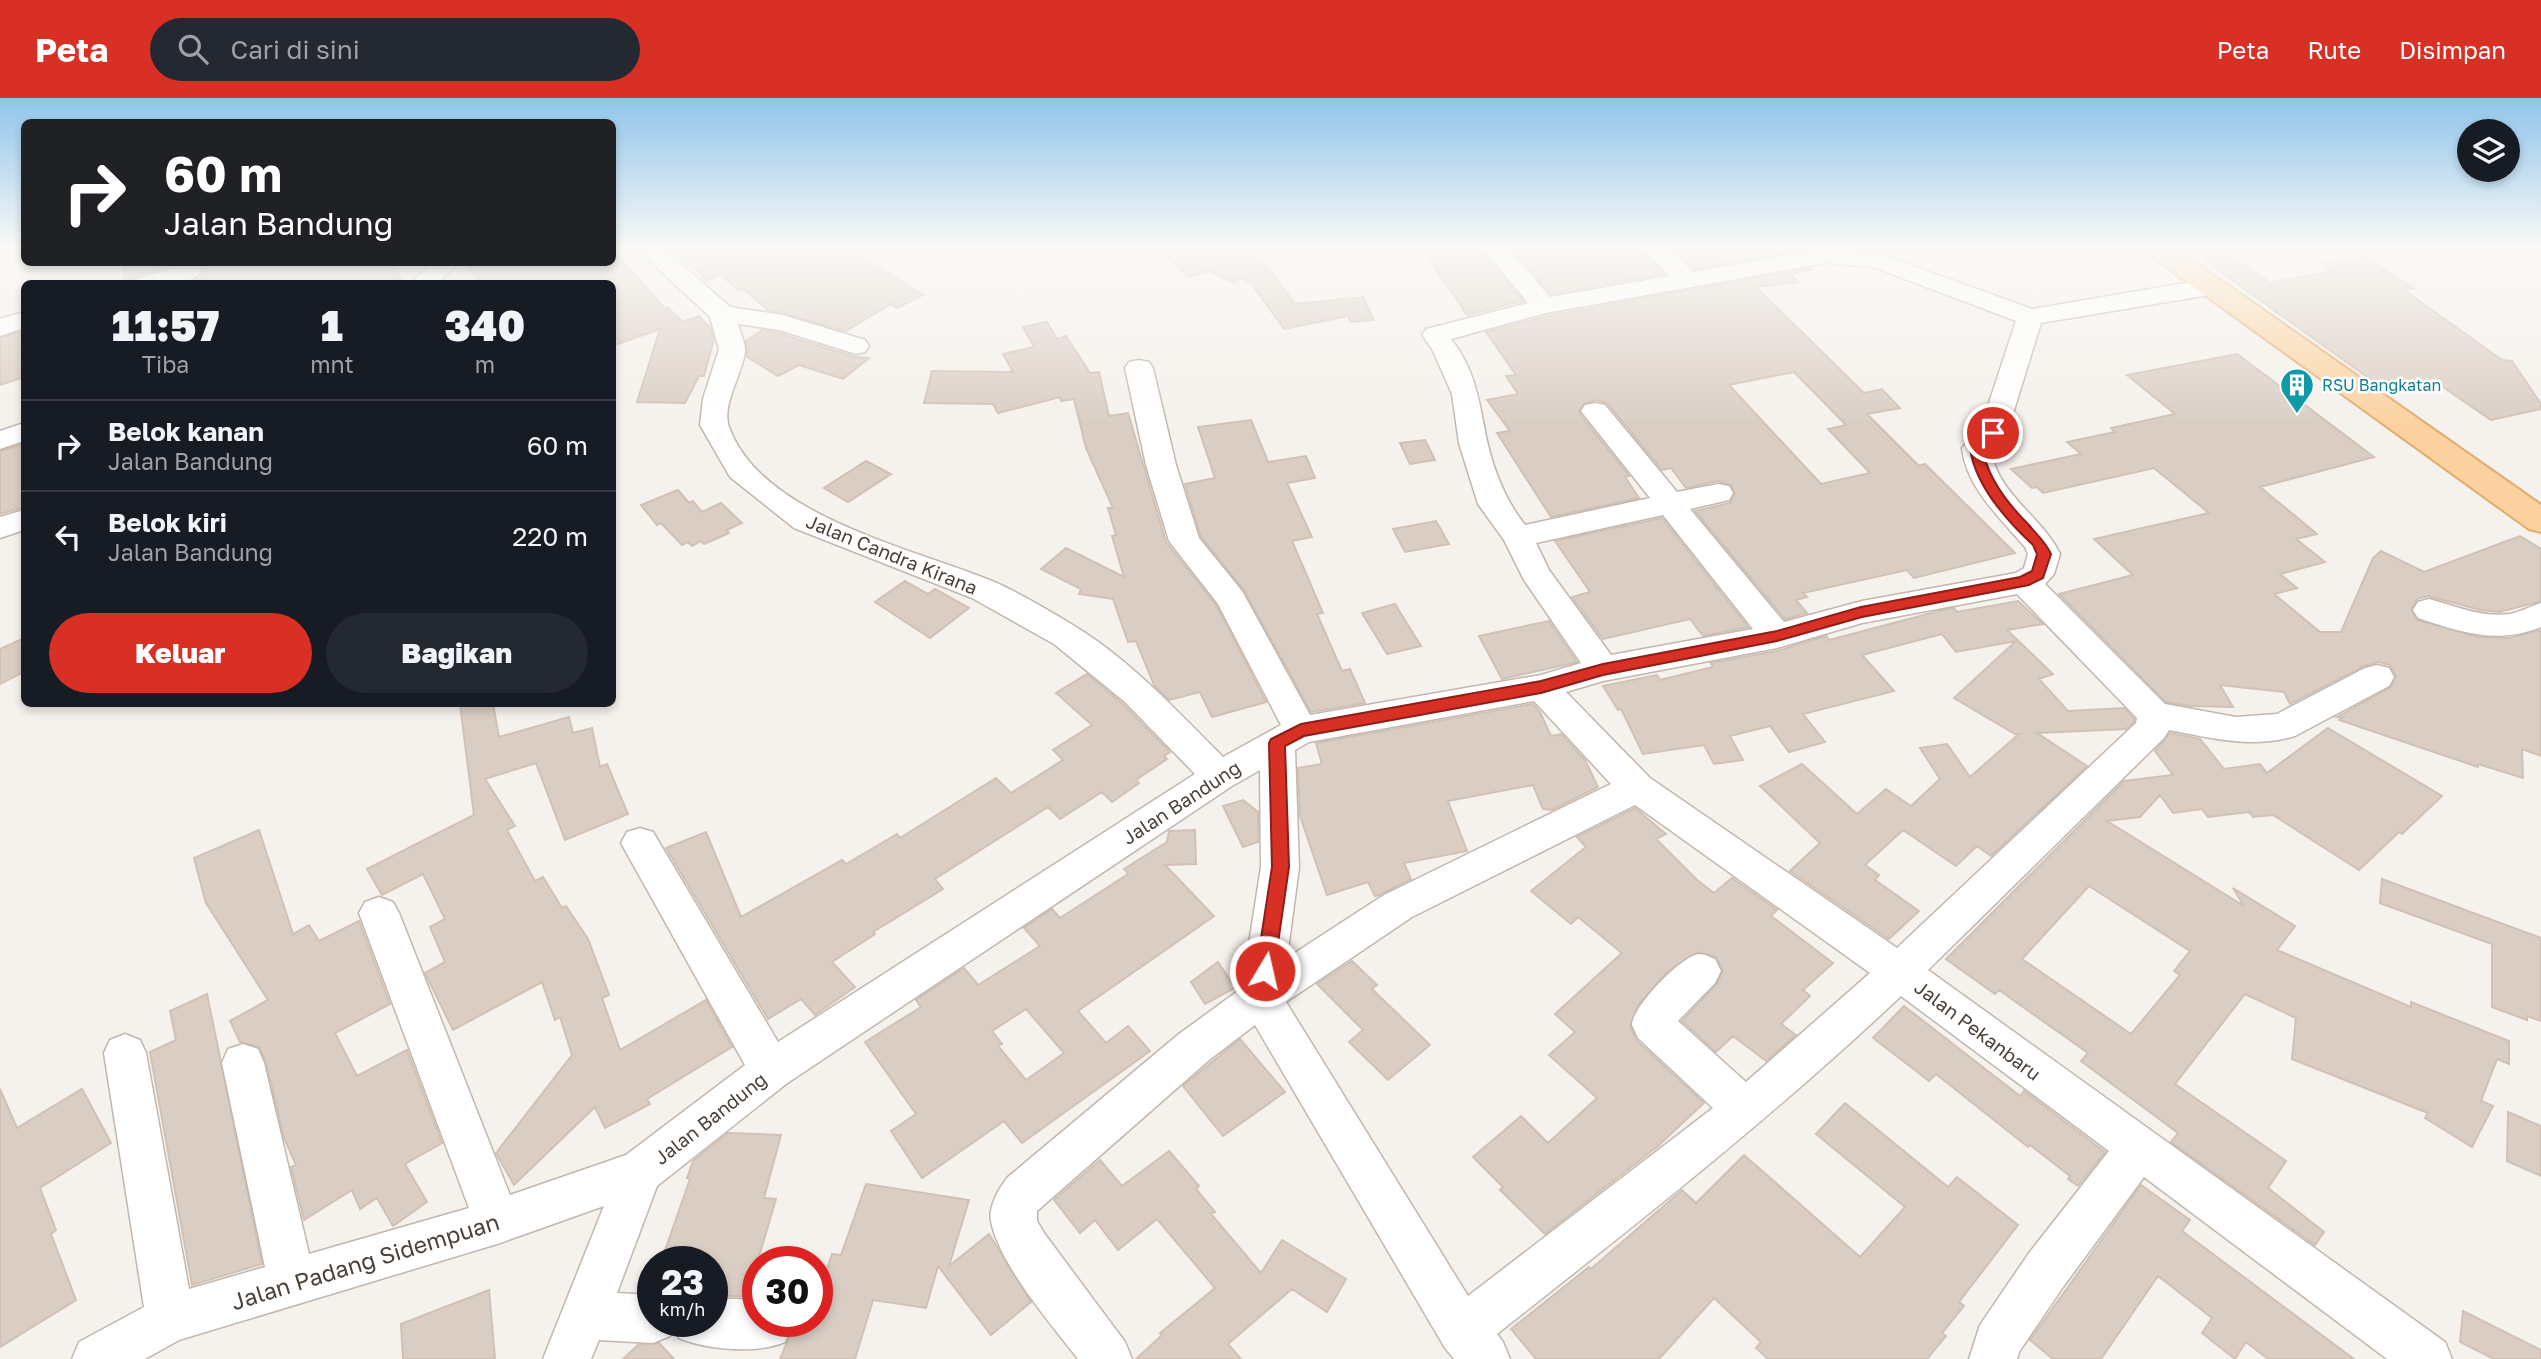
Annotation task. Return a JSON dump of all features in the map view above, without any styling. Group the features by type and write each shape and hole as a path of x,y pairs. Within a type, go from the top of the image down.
{"main road":[{"path":"2237,307 2541,522"}],"street":[{"path":"714,307 722,314 783,323 856,346"},
{"path":"1541,307 1435,335 1445,348 1466,394 1473,443 1493,504 1518,537 1535,573 1603,669"},
{"path":"2003,307 2030,317 2091,307"},
{"name":"Jalan Candra Kirana","path":"722,314 732,349 717,399 714,425 740,471 805,521 983,590 1066,636 1137,694 1219,776"},
{"path":"2030,317 1993,433 1976,448 1978,463 1997,496 2044,554 2038,574 2024,582 2155,715 2236,730 2283,727 2377,677"},
{"path":"0,328 21,321"},
{"path":"1139,368 1161,465 1184,541 1231,599 1289,737 1280,867 1261,997 1474,1345 1899,972 2152,729 2155,715"},
{"path":"1595,411 1777,636"},
{"path":"0,440 21,433"},
{"path":"1518,537 1718,493"},
{"path":"0,528 21,521"},
{"name":"Jalan Bandung","path":"640,1172 771,1070 1219,776 1289,737 1541,687 1603,669 1777,636 1861,612 2024,582"},
{"path":"2429,610 2470,624 2491,627 2522,624 2541,614"},
{"name":"Jalan Pekanbaru","path":"1541,687 1637,788 1899,972 2428,1359"},
{"path":"1108,1359 1027,1248 1014,1224 1014,1205 1024,1192 1194,1047 1261,997 1398,906 1637,788"},
{"path":"640,843 771,1070"},
{"path":"379,913 497,1222"},
{"path":"1701,971 1653,1018 1653,1025 1745,1109"},
{"path":"125,1052 170,1319"},
{"path":"243,1063 292,1282"},
{"path":"1993,1359 1997,1342 2046,1270 2138,1149"},
{"path":"567,1359 640,1172"},
{"name":"Jalan Padang Sidempuan","path":"96,1359 170,1319 497,1222 640,1172"},
{"path":"585,1315 637,1318"}],"building":[{"path":"616,307 663,307 666,310 667,307 683,322 699,316 710,328 714,339 704,376 699,376 685,403 637,402 660,329 616,345"},
{"path":"764,307 886,307 846,331"},
{"path":"1268,307 1368,307 1374,320 1351,322 1348,316 1284,329"},
{"path":"1462,307 1500,307 1467,315"},
{"path":"1597,307 1776,307 1864,393 1882,389 1900,408 1867,414 1919,466 1925,464 2015,553 1914,578 1907,570 1803,593 1807,597 1796,600 1807,613 1785,619 1695,511 1730,503 1735,494 1731,485 1718,481 1686,488 1671,468 1662,470 1607,403 1596,400 1583,404 1579,413 1629,476 1625,477 1639,498 1551,517 1497,433 1510,431 1487,400 1518,394 1506,376 1516,375 1486,332 1547,316","holes":["1794,372 1846,425 1828,429 1870,473 1821,484 1729,385"]},
{"path":"2269,307 2428,307 2502,360 2512,361 2541,404 2541,409 2491,420 2434,381 2384,389"},
{"path":"1047,322 1057,339 1066,336 1090,373 1099,372 1109,416 1128,413 1166,542 1216,605 1266,702 1212,717 1200,692 1169,700 1154,685 1136,641 1128,642 1113,599 1079,594 1081,589 1041,569 1066,548 1124,577 1112,536 1116,535 1108,508 1113,508 1086,448 1074,399 1061,401 1060,397 998,413 993,404 924,403 932,371 1013,372 1003,354 1034,347 1023,327"},
{"path":"762,330 855,357 869,358 843,379 799,365 778,376 747,357 746,341"},
{"path":"21,332 21,378 0,385 0,338"},
{"path":"2237,354 2374,457 2260,487 2317,534 2296,539 2325,562 2280,574 2297,588 2274,594 2320,632 2341,632 2373,558 2381,551 2424,572 2520,536 2541,549 2541,601 2500,612 2480,610 2428,596 2417,599 2411,609 2417,620 2478,637 2509,638 2541,630 2541,756 2522,749 2523,778 2478,764 2478,767 2339,720 2343,717 2337,717 2391,687 2396,676 2390,665 2378,662 2364,666 2290,704 2284,692 2220,685 2233,707 2191,706 2166,702 2059,594 2133,575 2094,539 2209,513 2154,468 2043,493 2037,487 2032,488 2011,469 2081,454 2067,442 2115,432 2111,428 2175,414 2127,375"},
{"path":"1251,420 1268,462 1306,456 1315,478 1287,483 1312,537 1292,541 1323,613 1317,614 1342,671 1350,669 1365,703 1311,712 1244,590 1201,537 1185,484 1215,478 1198,427"},
{"path":"1425,440 1435,460 1410,464 1400,443"},
{"path":"21,445 21,508 0,514 0,451"},
{"path":"866,461 891,474 848,502 824,488"},
{"path":"678,490 689,503 693,501 702,512 721,503 742,523 727,530 729,533 704,544 701,541 692,546 688,542 682,545 661,523 657,525 641,505"},
{"path":"1662,518 1748,627 1703,636 1690,619 1603,639 1572,597 1590,592 1555,541"},
{"path":"1436,521 1449,544 1405,552 1393,529"},
{"path":"905,581 928,594 935,589 969,608 930,638 875,602"},
{"path":"2018,601 2043,624 2007,630 2053,674 2039,679 2068,711 2124,708 2134,722 2126,729 2037,733 2087,766 1991,856 1977,846 1956,866 1903,830 1865,865 1879,875 1875,880 1919,911 1889,939 1790,871 1820,843 1760,786 1802,764 1857,814 1886,789 1911,806 1940,779 1920,748 1947,744 1970,777 2019,734 1954,698 2016,641 1956,652 1942,634 1862,655 1894,691 1803,714 1825,742 1789,752 1770,726 1730,736 1743,760 1714,764 1704,745 1643,754 1621,709 1618,710 1603,686 1657,675 1660,680 1713,667 1711,663 1777,651 1826,636 1829,640 1943,610 1954,608 1957,612"},
{"path":"1395,604 1421,646 1387,654 1362,613"},
{"path":"1549,621 1577,662 1502,679 1479,636"},
{"path":"21,639 21,674 0,684 0,649"},
{"path":"1087,674 1123,704 1170,752 1164,756 1167,759 1136,780 1139,783 1112,802 1102,792 1060,819 1048,807 935,879 943,889 873,932 875,934 832,962 855,987 815,1015 801,999 768,1019 666,848 706,832 741,917 842,860 846,864 897,834 900,838 996,778 1011,793 1063,760 1053,750 1092,725 1056,693"},
{"path":"1533,704 1540,712 1551,736 1561,734 1585,760 1598,787 1552,810 1543,809 1533,785 1448,801 1467,851 1404,863 1411,879 1379,895 1375,896 1368,882 1327,895 1300,816 1298,768 1322,764 1316,743"},
{"path":"460,707 494,707 499,737 569,717 573,733 592,728 600,767 607,764 628,814 565,840 536,763 485,779 515,826 507,830 535,881 543,877 562,908 566,906 588,939 609,995 602,998 620,1050 706,1000 732,1047 647,1099 650,1104 605,1128 595,1107 514,1185 496,1153 572,1055 560,1017 555,1020 542,982 453,1030 425,973 445,962 430,927 445,919 423,874 382,895 367,869 474,815"},
{"path":"2328,728 2442,796 2359,870 2273,815 2253,817 2249,812 2208,817 2202,809 2173,813 2160,795 2140,817 2107,821 2244,906 2233,888 2295,926 2277,950 2411,1007 2411,1002 2509,1041 2509,1064 2497,1059 2481,1101 2493,1106 2472,1147 2425,1118 2428,1113 2292,1059 2296,1018 2245,994 2175,1084 2286,1161 2268,1188 2324,1232 2315,1245 2171,1142 2178,1133 2081,1061 2088,1053 1999,990 1995,994 1946,959 2124,781 2173,775 2155,751 2170,733 2200,739 2224,769 2260,764 2267,773","holes":["2089,886 2190,951 2174,971 2180,975 2131,1034 2022,959"]},
{"path":"1243,800 1258,812 1258,842 1243,847 1223,806"},
{"path":"1635,808 1666,834 1656,839 1697,880 1714,893 1732,878 1777,910 1771,916 1833,963 1803,990 1810,996 1781,1024 1796,1035 1766,1061 1733,1036 1716,1052 1682,1021 1717,984 1723,970 1716,957 1698,952 1668,971 1638,1005 1630,1026 1636,1040 1704,1103 1658,1146 1545,1234 1500,1190 1503,1187 1473,1157 1521,1116 1548,1143 1597,1098 1549,1055 1575,1032 1555,1014 1622,953 1578,917 1571,924 1531,891 1586,847 1577,837"},
{"path":"259,830 293,934 309,925 319,941 359,921 390,1004 335,1033 357,1076 407,1050 442,1143 405,1164 427,1202 393,1226 377,1198 360,1209 352,1190 304,1220 291,1167 296,1165 284,1138 266,1062 259,1047 240,1042 230,1021 268,1000 206,903 194,858"},
{"path":"1195,830 1196,864 1165,865 1214,916 1078,1011 1106,1043 1128,1026 1150,1051 1022,1143 1004,1121 922,1178 891,1131 916,1114 865,1042 921,1007 916,1000 964,968 978,985 1040,946 1024,928 1052,909 1060,918 1128,874 1124,869 1167,842 1169,831","holes":["1026,1009 1064,1053 1026,1080 998,1046 1002,1044 992,1031"]},
{"path":"2382,879 2541,938 2541,1021 2527,1016 2527,1020 2492,1007 2492,944 2380,903"},
{"path":"1352,961 1377,985 1372,989 1430,1045 1388,1080 1349,1042 1363,1030 1317,984"},
{"path":"1218,962 1235,988 1205,1004 1191,982"},
{"path":"207,994 262,1264 192,1285 150,1052 176,1040 170,1011"},
{"path":"1904,1006 2020,1096 2024,1091 2105,1152 2078,1186 2068,1179 2070,1176 2030,1145 2028,1147 1936,1074 1929,1081 1873,1038"},
{"path":"1240,1039 1285,1092 1223,1136 1183,1086"},
{"path":"0,1089 17,1128 82,1089 111,1143 40,1188 56,1230 51,1234 76,1300 0,1347"},
{"path":"1845,1103 1948,1187 1957,1177 2018,1225 1959,1302 1964,1306 1942,1333 1946,1336 1927,1359 1768,1359 1756,1348 1761,1342 1714,1298 1659,1359 1536,1359 1511,1329 1589,1267 1591,1269 1682,1190 1696,1203 1744,1155 1860,1257 1905,1207 1816,1134"},
{"path":"2508,1112 2541,1126 2541,1176 2507,1161"},
{"path":"728,1133 781,1135 764,1198 776,1199 762,1246 742,1246 742,1296 728,1296 728,1246 667,1246 690,1179 687,1178 693,1161"},
{"path":"1169,1151 1199,1186 1196,1189 1215,1212 1211,1214 1261,1273 1282,1240 1346,1279 1327,1312 1292,1289 1228,1344 1241,1359 1136,1359 1162,1335 1160,1333 1215,1288 1157,1219 1118,1250 1095,1220 1080,1233 1054,1200 1100,1160 1122,1186"},
{"path":"866,1184 969,1200 949,1266 989,1234 1031,1302 991,1335 938,1266 926,1308 873,1300 855,1359 780,1359 789,1337 833,1337 833,1254 841,1255"},
{"path":"2141,1185 2190,1220 2182,1231 2354,1359 2268,1359 2246,1342 2235,1359 2202,1333 2212,1318 2158,1276 2101,1359 2053,1359 2030,1340"},
{"path":"489,1290 495,1359 403,1359 401,1324"},
{"path":"2463,1311 2541,1350 2541,1359 2494,1359 2460,1342"},
{"path":"659,1343 674,1359 623,1359 638,1345"}],"place":[{"name":"RSU Bangkatan","path":"2297,415"}],"route":[{"path":"1265,971 1280,867 1277,743 1301,730 1541,687 1603,669 1777,636 1861,612 2024,582 2038,574 2044,554 2039,543 1997,496 1978,463 1976,448 1993,433"}]}
